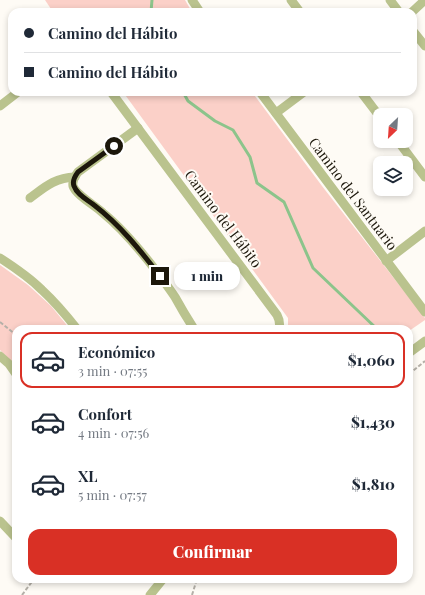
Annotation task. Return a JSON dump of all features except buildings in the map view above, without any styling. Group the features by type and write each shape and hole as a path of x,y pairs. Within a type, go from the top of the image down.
{"street":[{"path":"416,8 425,0"},
{"path":"417,36 425,46"},
{"path":"0,106 13,96"},
{"name":"Camino del Hábito","path":"114,96 277,315 280,320 280,325"},
{"name":"Camino del Santuario","path":"263,96 425,312"},
{"path":"276,113 299,96"},
{"path":"364,96 373,108"},
{"path":"138,128 78,172 73,182 73,186 76,191 103,212 144,254 168,287 192,325"},
{"path":"403,148 425,177"},
{"path":"30,198 52,182 67,177 75,177"},
{"path":"386,261 425,231"},
{"path":"0,258 41,288 64,312 74,325"},
{"path":"413,350 425,341"},
{"path":"0,356 12,368"},
{"path":"0,520 12,534"},
{"path":"150,595 160,583"}],"path":[{"path":"0,322 12,332"},
{"path":"413,371 425,361"},
{"path":"22,595 31,583"},
{"path":"192,595 196,583"}],"shaded area":[{"path":"45,0 185,0 190,8 50,8"},
{"path":"126,96 255,96 322,186 425,318 425,320 413,328 413,325 288,325 288,318"},
{"path":"0,265 28,285 51,306 67,325 12,325 12,363 0,350"}],"waterway":[{"path":"151,8 152,0"},
{"path":"185,96 188,101 215,121 233,130 250,157 257,183 284,202 313,268 373,325"}],"route":[{"path":"114,146 78,172 73,182 73,186 76,191 103,212 132,240 160,276"}]}
